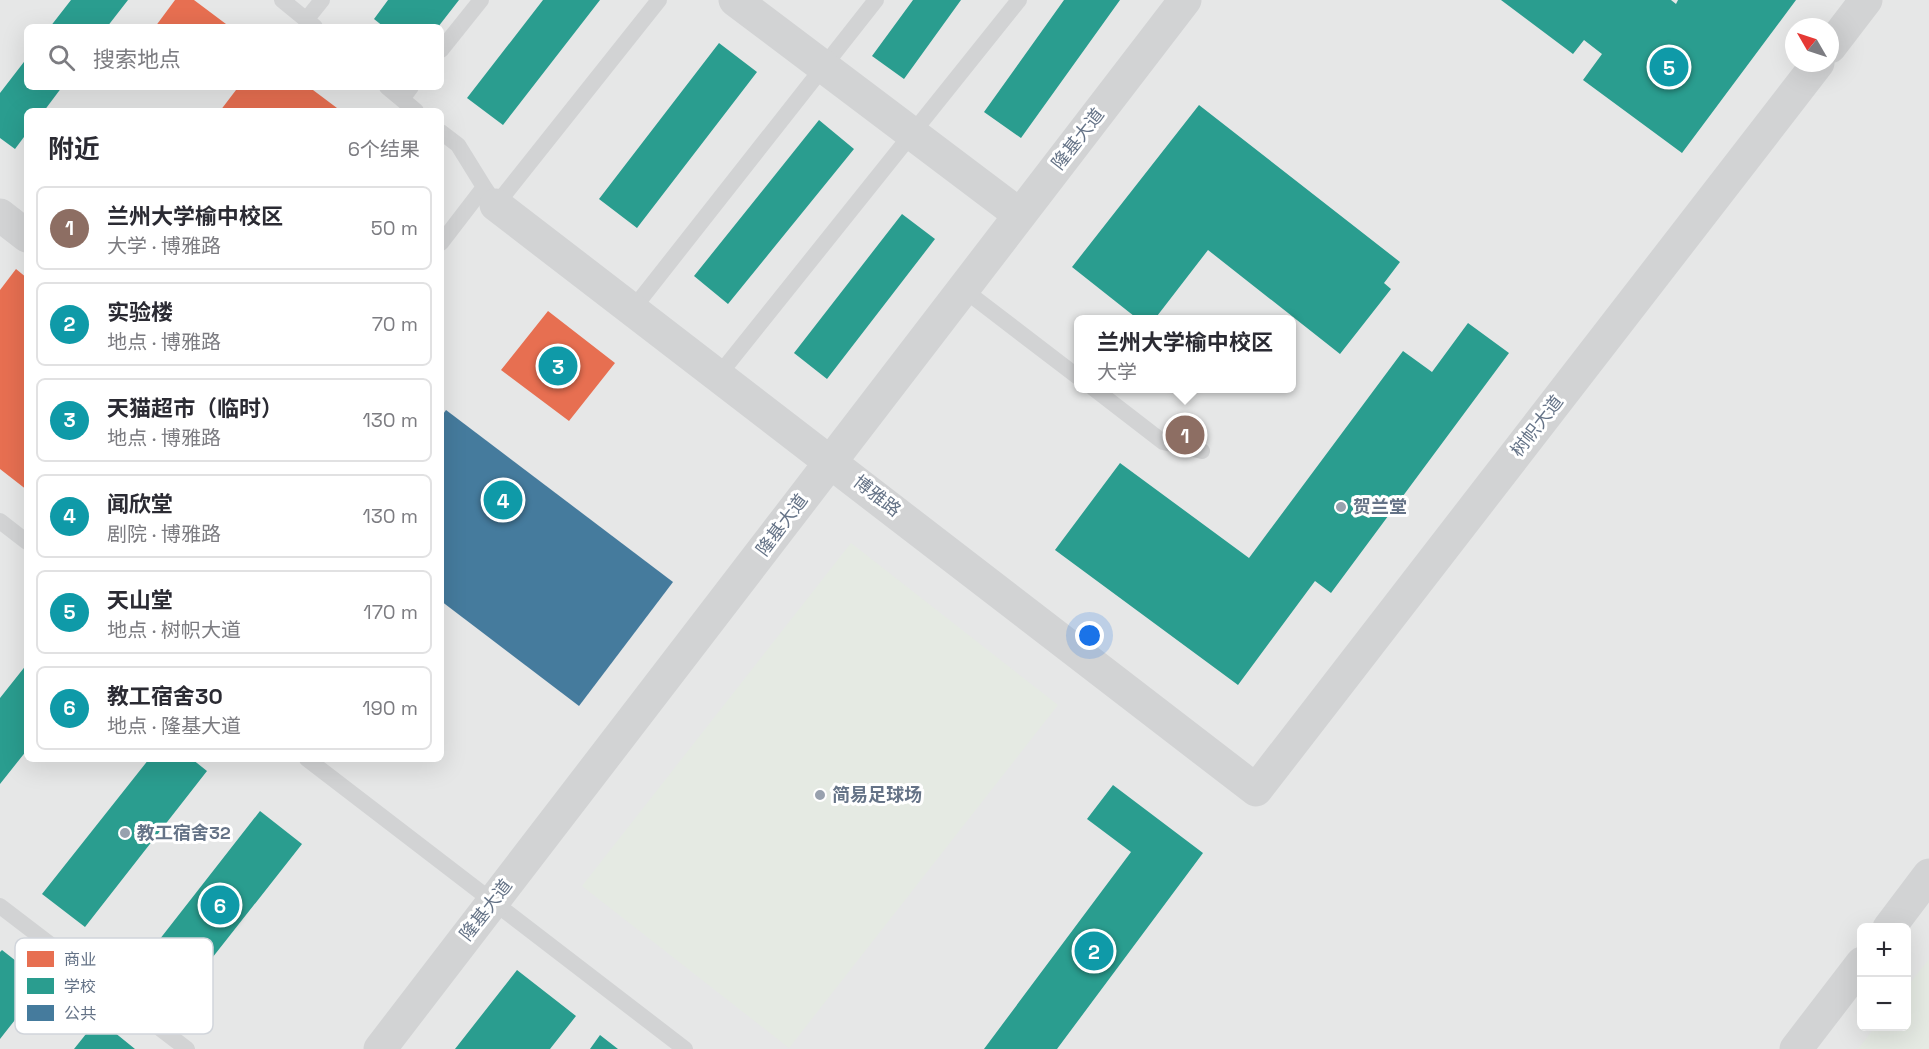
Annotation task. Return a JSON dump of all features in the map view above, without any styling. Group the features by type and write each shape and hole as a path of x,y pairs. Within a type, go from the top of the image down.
{"street":[{"path":"735,0 1020,215"},
{"path":"1839,35 1866,0"},
{"name":"隆基大道","path":"380,1049 1020,215 1178,2"},
{"name":"树帜大道","path":"1257,789 1811,72"},
{"name":"博雅路","path":"490,196 632,309 1257,789"},
{"path":"0,215 24,234"},
{"path":"1892,923 1929,875"},
{"path":"1796,1049 1857,970"}],"lane":[{"path":"282,0 310,23 322,0"},
{"path":"444,46 481,0"},
{"path":"444,240 490,196 659,0"},
{"path":"632,309 876,0"},
{"path":"718,375 1019,0"},
{"path":"406,93 414,108"},
{"path":"444,134 458,145 490,196"},
{"path":"963,289 1074,374"},
{"path":"1099,393 1163,442 1202,451"},
{"path":"0,521 24,540"},
{"path":"311,762 686,1049"},
{"path":"0,906 42,938"},
{"path":"167,1034 187,1049"}],"shaded area":[{"path":"0,0 1929,0 1929,1049 0,1049"},
{"name":"简易足球场","path":"851,543 1058,705 789,1048 582,886"},
{"path":"1929,959 1929,1049 1858,1049 1872,1031 1911,1031 1911,982"}],"building: 商业":[{"path":"175,0 194,0 226,24 157,24"},
{"path":"236,90 313,90 337,108 222,108"},
{"path":"16,269 24,276 24,488 0,469 0,290"},
{"path":"548,311 615,363 569,421 501,370"}],"building: 学校":[{"path":"71,0 128,0 109,24 52,24"},
{"path":"388,0 459,0 440,24 380,24 374,19"},
{"path":"543,0 600,0 503,125 467,98"},
{"path":"913,0 961,0 904,79 872,56"},
{"path":"1064,0 1120,0 1021,138 984,112"},
{"path":"1501,0 1671,0 1676,4 1678,0 1796,0 1682,153 1583,80 1602,54 1584,40 1573,54"},
{"path":"719,43 757,72 637,228 599,199"},
{"path":"24,62 24,90 60,90 46,108 24,108 24,137 15,149 0,138 0,93"},
{"path":"1199,105 1400,262 1384,283 1391,289 1340,354 1296,319 1296,315 1290,315 1208,250 1158,315 1133,315 1072,267"},
{"path":"819,120 854,149 728,304 694,276"},
{"path":"902,214 935,239 827,379 794,353"},
{"name":"贺兰堂","path":"1468,323 1509,353 1331,593 1315,581 1238,685 1055,550 1120,463 1249,558 1403,351 1432,372"},
{"path":"24,668 24,754 0,784 0,698"},
{"name":"教工宿舍32","path":"147,762 196,762 207,771 85,927 42,894"},
{"path":"1113,785 1203,853 1057,1049 984,1049 1131,852 1087,819"},
{"path":"260,811 302,844 213,957 213,938 161,938"},
{"path":"2,950 15,960 15,1020 0,1039 0,952"},
{"path":"517,970 576,1016 550,1049 455,1049"},
{"path":"86,1034 116,1034 135,1049 74,1049"},
{"path":"600,1035 618,1049 590,1049"}],"building: 公共":[{"path":"446,410 673,582 579,706 444,603 444,413"}],"place":[{"name":"天山堂","path":"1669,67"},
{"name":"天猫超市（临时）","path":"558,366"},
{"name":"兰州大学榆中校区","path":"1185,435"},
{"name":"闻欣堂","path":"503,500"},
{"name":"贺兰堂","path":"1341,507"},
{"name":"简易足球场","path":"820,795"},
{"name":"教工宿舍32","path":"125,833"},
{"name":"教工宿舍30","path":"220,905"},
{"name":"实验楼","path":"1094,951"}]}
